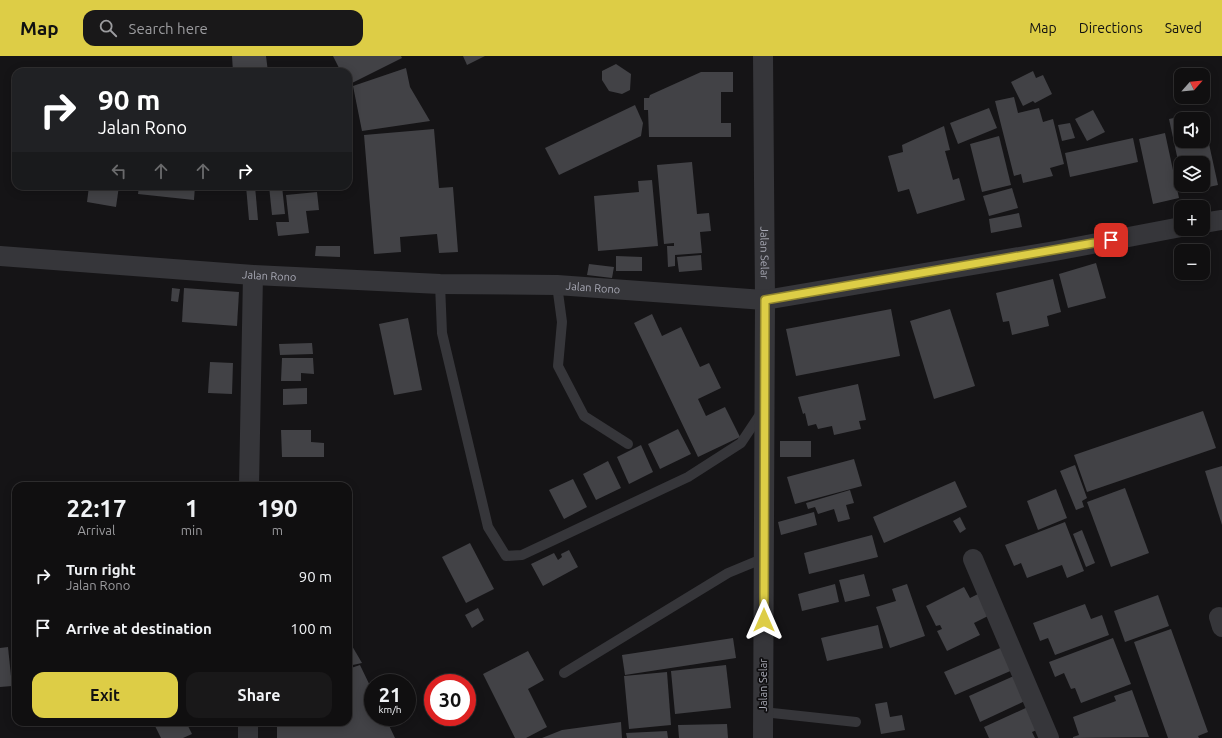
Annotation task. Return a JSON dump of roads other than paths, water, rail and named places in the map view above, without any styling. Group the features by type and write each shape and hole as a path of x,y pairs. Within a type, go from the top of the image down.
{"street":[{"name":"Jalan Selar","path":"763,56 765,300 763,738"},
{"path":"1210,222 1222,220"},
{"name":"Jalan Rono","path":"0,256 253,275 440,284 557,285 765,300 1174,229"},
{"path":"249,482 253,275"},
{"path":"973,559 1049,738"},
{"path":"248,726 248,738"}],"lane":[{"path":"440,284 442,333 488,527 506,556 522,555 688,477 741,443 765,408"},
{"path":"557,285 562,322 558,366 584,416 628,444"},
{"path":"564,673 728,573 764,558"},
{"path":"763,712 856,722"}]}
